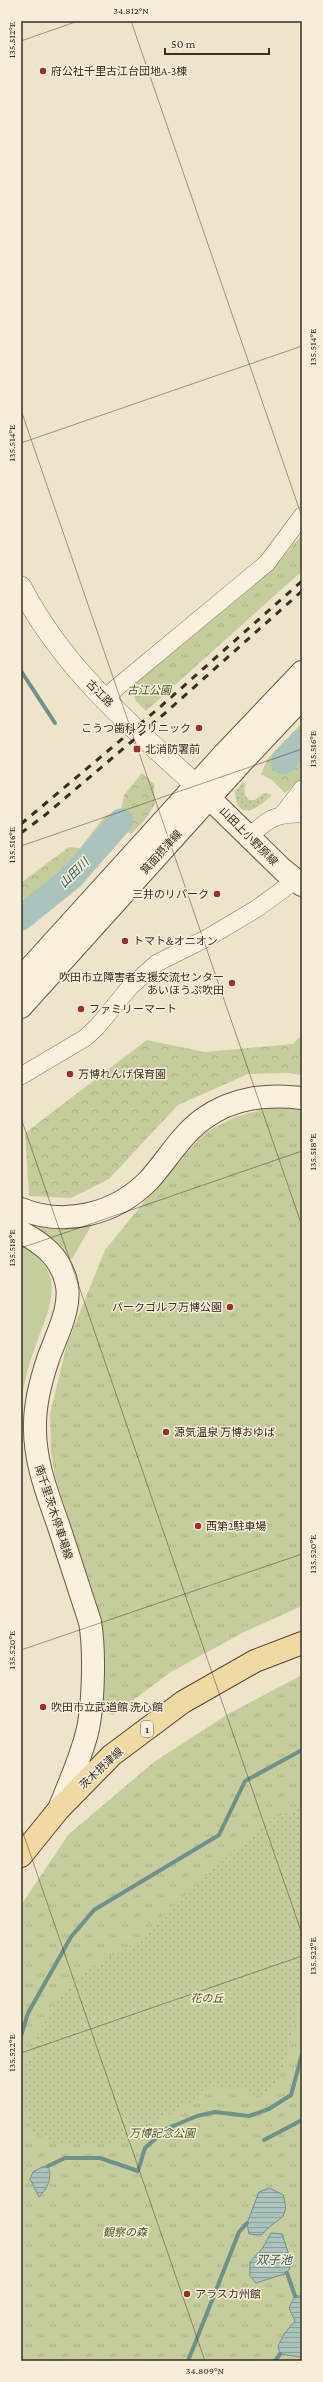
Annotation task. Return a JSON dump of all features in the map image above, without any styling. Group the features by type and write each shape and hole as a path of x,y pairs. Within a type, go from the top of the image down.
{"main road":[{"name":"箕面摂津線","path":"21,1007 302,672"},
{"name":"箕面摂津線","path":"21,978 203,791 302,698"},
{"name":"山田上小野原線","path":"203,791 299,883"},
{"path":"21,1209 36,1215 60,1217 80,1216 101,1212 118,1204 135,1193 186,1134 204,1118 222,1107 258,1096 302,1098"},
{"name":"南千里茨木停車場線","path":"21,1232 37,1240 50,1252 59,1263 67,1282 67,1304 38,1394 35,1423 36,1452 43,1481 90,1622 93,1642 91,1688 85,1739 59,1809"},
{"name":"茨木摂津線","path":"21,1856 59,1809 112,1755 183,1702 255,1661 302,1643"}],"street":[{"path":"106,700 115,690 268,563 302,516"},
{"name":"古江路","path":"21,587 43,627 73,666 106,700 203,791"},
{"path":"283,814 302,789"},
{"path":"250,836 268,819 283,814 302,814"},
{"path":"21,1076 85,1038 97,1027 130,987 157,963 209,937 299,883"}],"green space":[{"name":"古江公園","path":"302,534 302,571 146,711 136,701 131,687 273,569"},
{"path":"302,723 300,754 302,776 294,784 279,784 261,774 268,758"},
{"path":"302,757 302,778 285,793 271,779"},
{"path":"142,773 154,784 155,804 144,821 131,834 119,828 68,872 42,910 24,904 22,882 69,847 80,848 105,816 121,810 124,795"},
{"path":"243,782 246,784 244,793 249,800 255,800 264,793 272,795 260,805 249,810 243,810 239,807 236,801 235,791"},
{"path":"302,1035 302,1075 289,1073 248,1074 178,1105 109,1179 71,1198 29,1196 25,1133 147,1040 205,1052 293,1044"},
{"path":"272,1107 302,1109 302,1606 242,1633 171,1672 113,1715 101,1711 96,1603 55,1476 51,1452 50,1414 67,1344 105,1250 173,1166 206,1132 235,1117"},
{"path":"40,1224 86,1224 91,1226 72,1259 67,1258 38,1229"},
{"path":"21,1246 36,1256 46,1267 51,1279 52,1292 45,1320 30,1362 21,1398"},
{"name":"万博記念公園","path":"302,1675 302,2361 21,2361 21,1905 68,1835 154,1762 228,1714"},
{"name":"花の丘","path":"302,1808 302,1991 284,2068 277,2081 267,2091 254,2097 250,2093 240,2089 211,2086 187,2105 162,2119 144,2126 135,2138 110,2143 72,2144 51,2142 33,2131 21,2100 23,2078 37,2037 53,2004 75,1976 132,1945 246,1839 275,1817"}],"water":[{"path":"44,2166 48,2166 50,2175 47,2187 39,2197 30,2179 33,2172"},
{"name":"双子池","path":"270,2188 283,2195 285,2203 284,2214 262,2235 249,2234 247,2223 259,2192"},
{"name":"双子池","path":"271,2233 282,2234 292,2264 287,2273 256,2283 250,2276 250,2262 262,2249"},
{"path":"295,2296 300,2296 302,2299 302,2357 280,2354 278,2346 284,2334 295,2321 289,2308"}],"waterway":[{"path":"21,671 55,723"},
{"name":"山田川","path":"283,762 302,742"},
{"name":"山田川","path":"21,918 71,878 121,821"},
{"path":"21,2036 28,2013 71,1937 94,1910 219,1835 245,1781 302,1750"},
{"path":"48,2166 65,2158 100,2158 138,2171 145,2148 166,2129 197,2116 215,2112 249,2116 269,2109 291,2095 302,2054"},
{"path":"264,2140 302,2120"},
{"path":"188,2361 239,2232 247,2223"},
{"path":"287,2273 295,2296"},
{"path":"275,2361 280,2354"}],"railway":[{"path":"21,824 159,708 302,581"},
{"path":"21,833 44,816 164,714 302,591"}],"place":[{"name":"府公社千里古江台団地A-3棟","path":"43,71"},
{"name":"こうつ歯科クリニック","path":"199,728"},
{"name":"北消防署前","path":"137,749"},
{"name":"三井のリパーク","path":"217,894"},
{"name":"トマト&オニオン","path":"125,941"},
{"name":"吹田市立障害者支援交流センター あいほうぷ吹田","path":"232,983"},
{"name":"ファミリーマート","path":"81,1009"},
{"name":"万博れんげ保育園","path":"70,1074"},
{"name":"パークゴルフ万博公園","path":"230,1307"},
{"name":"源気温泉 万博おゆば","path":"166,1432"},
{"name":"西第2駐車場","path":"198,1526"},
{"name":"吹田市立武道館 洗心館","path":"43,1707"},
{"name":"アラスカ州館","path":"187,2294"}],"park label":[{"name":"観察の森","path":"125,2232"}]}
